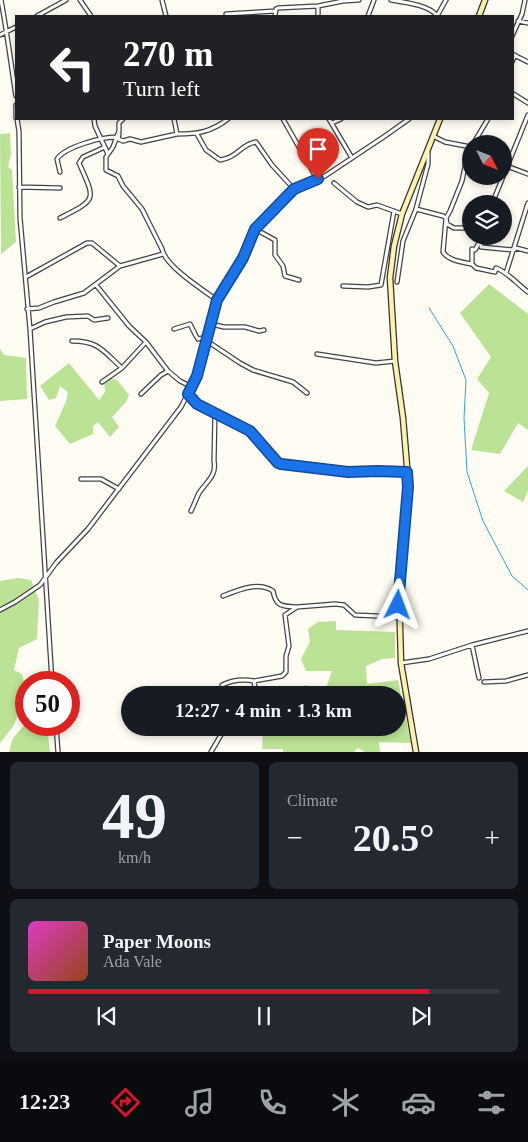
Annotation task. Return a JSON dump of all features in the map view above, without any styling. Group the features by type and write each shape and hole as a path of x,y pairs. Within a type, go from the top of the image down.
{"main road":[{"path":"479,15 485,0"},
{"path":"416,752 401,663 399,592 408,487 390,278 394,246 402,214 440,120"}],"street":[{"path":"1,0 15,89"},
{"path":"38,15 66,0"},
{"path":"80,0 90,15"},
{"path":"162,0 166,15"},
{"path":"226,14 276,11 278,8 318,6 356,0"},
{"path":"368,15 374,0"},
{"path":"391,0 421,6 436,15"},
{"path":"438,15 446,0"},
{"path":"514,31 525,0"},
{"path":"318,6 318,15"},
{"path":"275,15 276,11"},
{"path":"518,22 528,23"},
{"path":"0,35 15,28"},
{"path":"514,54 528,62"},
{"path":"514,94 528,103"},
{"path":"512,152 528,115"},
{"path":"16,120 19,131 20,218 30,329 51,671"},
{"path":"94,120 108,154"},
{"path":"122,120 119,123 118,139 123,141 130,139 141,142 177,134 197,134 208,131 226,120"},
{"path":"174,120 177,134"},
{"path":"284,120 318,179"},
{"path":"330,120 352,158"},
{"path":"332,124 339,120"},
{"path":"0,610 34,590 46,578 56,563 88,529 170,422 197,376 217,300 243,258 255,229 294,189 325,176 408,120"},
{"path":"478,135 487,120"},
{"path":"119,131 113,147 105,159 106,170 118,176 122,186 142,209 163,254 175,270 217,300"},
{"path":"197,134 206,150 220,160 230,159 250,142 256,142 272,166 294,189"},
{"path":"433,136 445,142 462,146"},
{"path":"60,172 57,159 66,150 101,139 116,138"},
{"path":"60,218 87,204 91,199 92,193 80,163 84,157 105,147"},
{"path":"397,282 403,241 416,209 428,164 428,151"},
{"path":"512,168 528,174"},
{"path":"462,181 446,218 443,252 445,256 472,264 476,268 495,272 496,268 506,273 528,292"},
{"path":"334,183 357,202 368,207 377,205 402,214"},
{"path":"19,187 60,188"},
{"path":"506,273 528,203"},
{"path":"416,209 446,218"},
{"path":"343,286 368,287 381,285 394,211"},
{"path":"446,218 447,224 454,228 462,228"},
{"path":"255,229 275,240 275,255 282,266 285,276 300,280"},
{"path":"26,277 87,243 92,244 120,266"},
{"path":"472,264 472,249 475,250 478,245"},
{"path":"481,245 481,247 514,250 516,248 528,251"},
{"path":"27,309 39,308 84,293 120,266 163,254"},
{"path":"96,285 129,326 146,342 168,371 192,387"},
{"path":"30,329 45,322 66,317 88,316 94,320 108,318"},
{"path":"174,329 190,324 198,339 208,339 240,363 254,370 293,382 307,393"},
{"path":"212,324 224,327 245,327 259,331 264,330"},
{"path":"72,341 86,341 95,344 122,368"},
{"path":"102,382 122,368 146,342"},
{"path":"318,354 376,363 396,361"},
{"path":"141,394 168,371"},
{"path":"188,394 197,404 250,431 278,463 348,472 407,472"},
{"path":"190,511 199,493 214,474 216,468 214,461 216,441 215,412"},
{"path":"81,479 101,479 119,488"},
{"path":"223,596 243,587 270,589 273,591 275,600 282,606 297,607 335,604 344,605 355,615 399,617"},
{"path":"222,686 229,682 254,681 284,675 289,646 285,615 297,607"},
{"path":"401,663 429,659 472,645 528,631"},
{"path":"472,645 479,678"},
{"path":"484,682 506,681 528,675"},
{"path":"254,681 255,686"},
{"path":"57,736 58,752"},
{"path":"211,752 220,736"}],"green space":[{"path":"10,133 11,153 8,167 12,170 16,242 1,254 0,134"},
{"path":"489,284 528,314 528,430 518,423 500,454 471,450 489,393 477,379 491,357 460,313"},
{"path":"0,349 4,355 26,358 27,399 0,401"},
{"path":"69,363 99,400 105,392 104,382 109,377 117,380 129,395 126,402 112,417 119,427 110,437 98,422 93,426 93,434 70,444 55,426 68,392 60,386 56,398 49,400 40,386"},
{"path":"528,466 528,491 523,502 504,491"},
{"path":"18,578 31,580 39,600 37,639 19,648 14,670 16,671 15,722 0,743 0,581"},
{"path":"336,621 336,630 395,632 395,658 382,659 366,666 367,684 398,680 399,686 327,686 332,671 306,671 301,659 310,642 308,629 318,622"},
{"path":"406,719 411,743 379,742 380,752 365,752 358,748 354,752 283,752 283,749 262,749 263,736 406,736"},
{"path":"15,736 48,736 50,752 9,752"}],"waterway":[{"path":"429,308 453,346 466,380 464,418 467,472 483,521 512,576 528,590"}],"route":[{"path":"318,179 294,189 255,229 243,258 217,300 197,376 188,394 197,404 250,431 278,463 348,472 407,472 408,487 398,605"}]}
